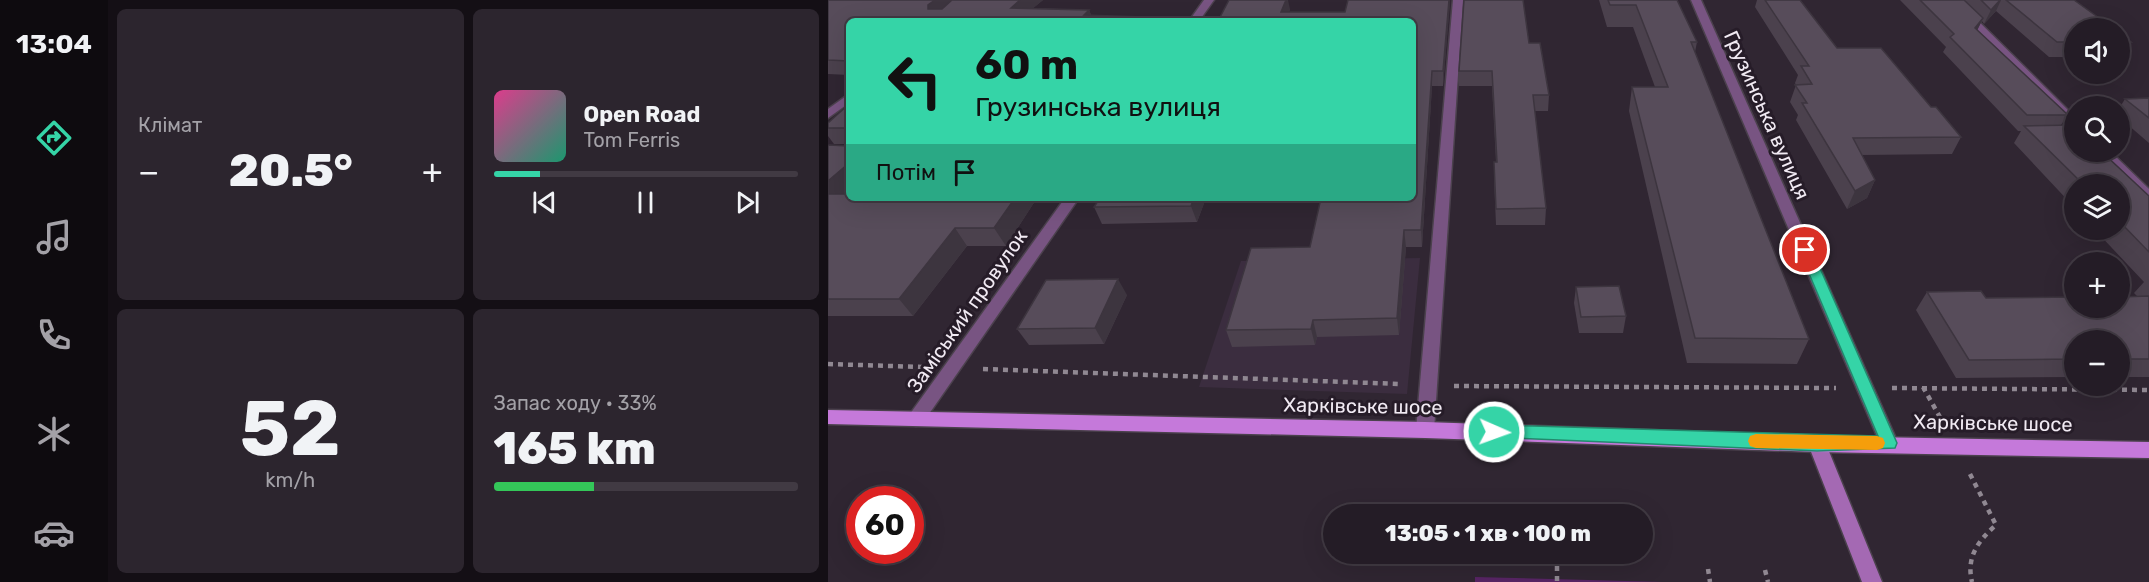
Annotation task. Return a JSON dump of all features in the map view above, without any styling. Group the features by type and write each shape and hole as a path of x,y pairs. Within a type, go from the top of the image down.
{"main road":[{"name":"Харківське шосе","path":"828,417 1425,429 1817,444 1889,443 2149,450"}],"street":[{"path":"1196,18 1209,0"},
{"path":"1425,429 1458,0"},
{"name":"Грузинська вулиця","path":"1696,0 1889,443"},
{"path":"1952,0 2064,112"},
{"path":"828,115 846,100"},
{"path":"2114,162 2149,196"},
{"name":"Заміський провулок","path":"916,419 954,368 1069,201"},
{"path":"1817,444 1872,582"}],"path":[{"path":"828,363 1428,385 2149,390"},
{"path":"1923,387 1996,525 1977,543 1968,563 1972,582"},
{"path":"1557,566 1557,582"},
{"path":"1708,569 1710,582"},
{"path":"1765,570 1768,582"}],"shaded area":[{"path":"1420,258 1407,394 1199,387 1241,261"},
{"path":"1475,577 1663,582 1475,582"}],"building":[{"path":"828,0 935,0 928,5 928,9 942,9 952,0 1020,0 1011,8 1089,10 1084,15 1143,17 846,18 846,61 828,60"},
{"path":"1229,0 1286,0 1281,12 1345,12 1348,0 1449,0 1443,71 1432,71 1421,230 1404,230 1397,318 1313,320 1311,329 1226,330 1251,248 1310,247 1320,201 1416,201 1416,18 1220,18"},
{"path":"1464,0 1523,0 1529,43 1540,43 1549,95 1533,95 1546,208 1496,209 1494,162 1497,162 1492,71 1459,71"},
{"path":"1608,0 1677,0 1697,42 1691,42 1809,339 1695,338 1632,87 1668,87 1636,5 1610,5"},
{"path":"1765,0 1800,0 1837,48 1881,48 1931,107 1936,107 1961,137 1853,138 1875,180 1855,191 1802,103 1807,103 1795,85 1812,84 1801,66 1809,66"},
{"path":"1920,0 1964,0 1983,18 1975,28 2064,111 2064,115 2027,115 1950,37 1954,34"},
{"path":"1981,0 2000,0 1991,10"},
{"path":"2006,0 2074,0 2099,18 2064,18 2064,42 2057,42"},
{"path":"2149,98 2149,118 2130,103 2130,99"},
{"path":"846,107 846,128 828,128 828,123"},
{"path":"2064,125 2064,162 2113,162 2126,174 2073,174 2024,126"},
{"path":"828,146 846,146 846,166 828,181"},
{"path":"2130,178 2149,196 2149,252 2130,232"},
{"path":"828,194 846,194 846,201 1013,201 994,228 955,228 899,299 828,299"},
{"path":"1098,201 1193,201 1191,206 1094,207"},
{"path":"1118,279 1095,328 1017,329 1046,280"},
{"path":"1619,286 1626,316 1581,317 1576,287"},
{"path":"1981,291 1986,298 2064,297 2064,318 2130,318 2130,297 2149,296 2149,359 2130,359 2130,330 2064,330 2064,359 1969,360 1927,292"}],"slow traffic":[{"path":"1756,441 1817,444 1877,443"}],"route":[{"path":"1494,432 1817,444 1889,443 1805,250"}]}
